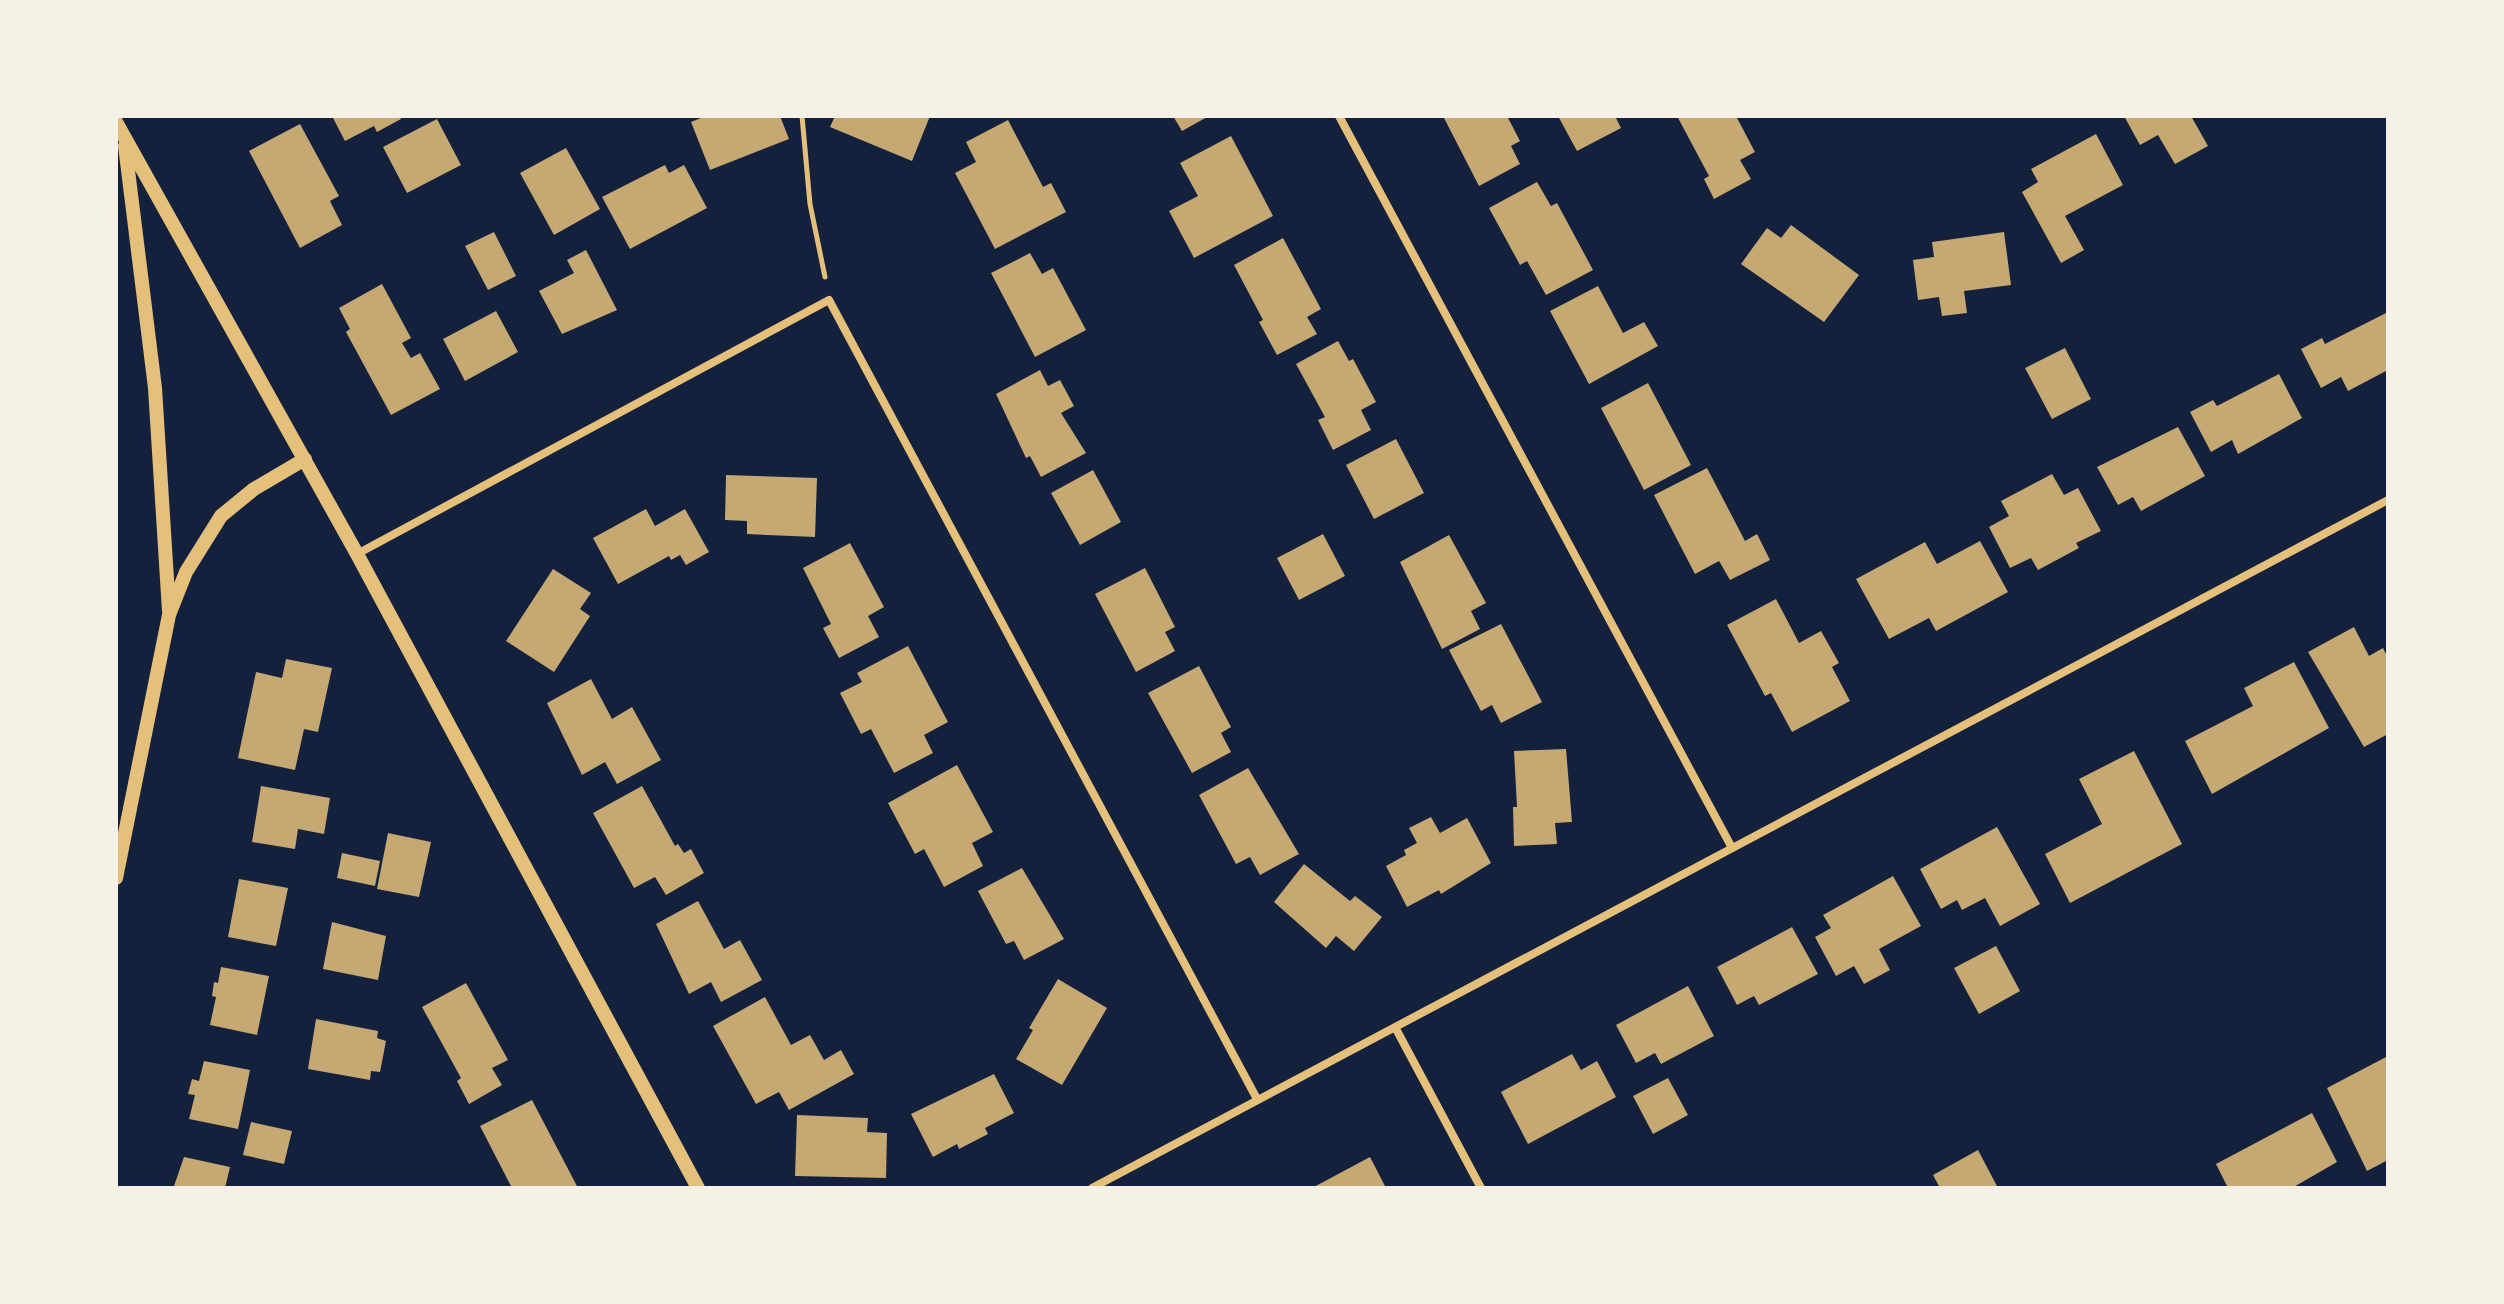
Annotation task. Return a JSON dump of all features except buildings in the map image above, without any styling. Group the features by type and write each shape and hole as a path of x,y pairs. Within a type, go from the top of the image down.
{"street":[{"path":"1339,116 1731,846"},
{"path":"116,122 357,554 698,1188"},
{"path":"123,136 155,388 169,615"},
{"path":"357,554 829,300 1257,1099"},
{"path":"116,878 169,615 186,572 221,516 254,489 305,459"},
{"path":"1092,1188 1731,846 2388,500"},
{"path":"1395,1027 1481,1188"}],"path":[{"path":"802,116 810,204 829,300"}]}
